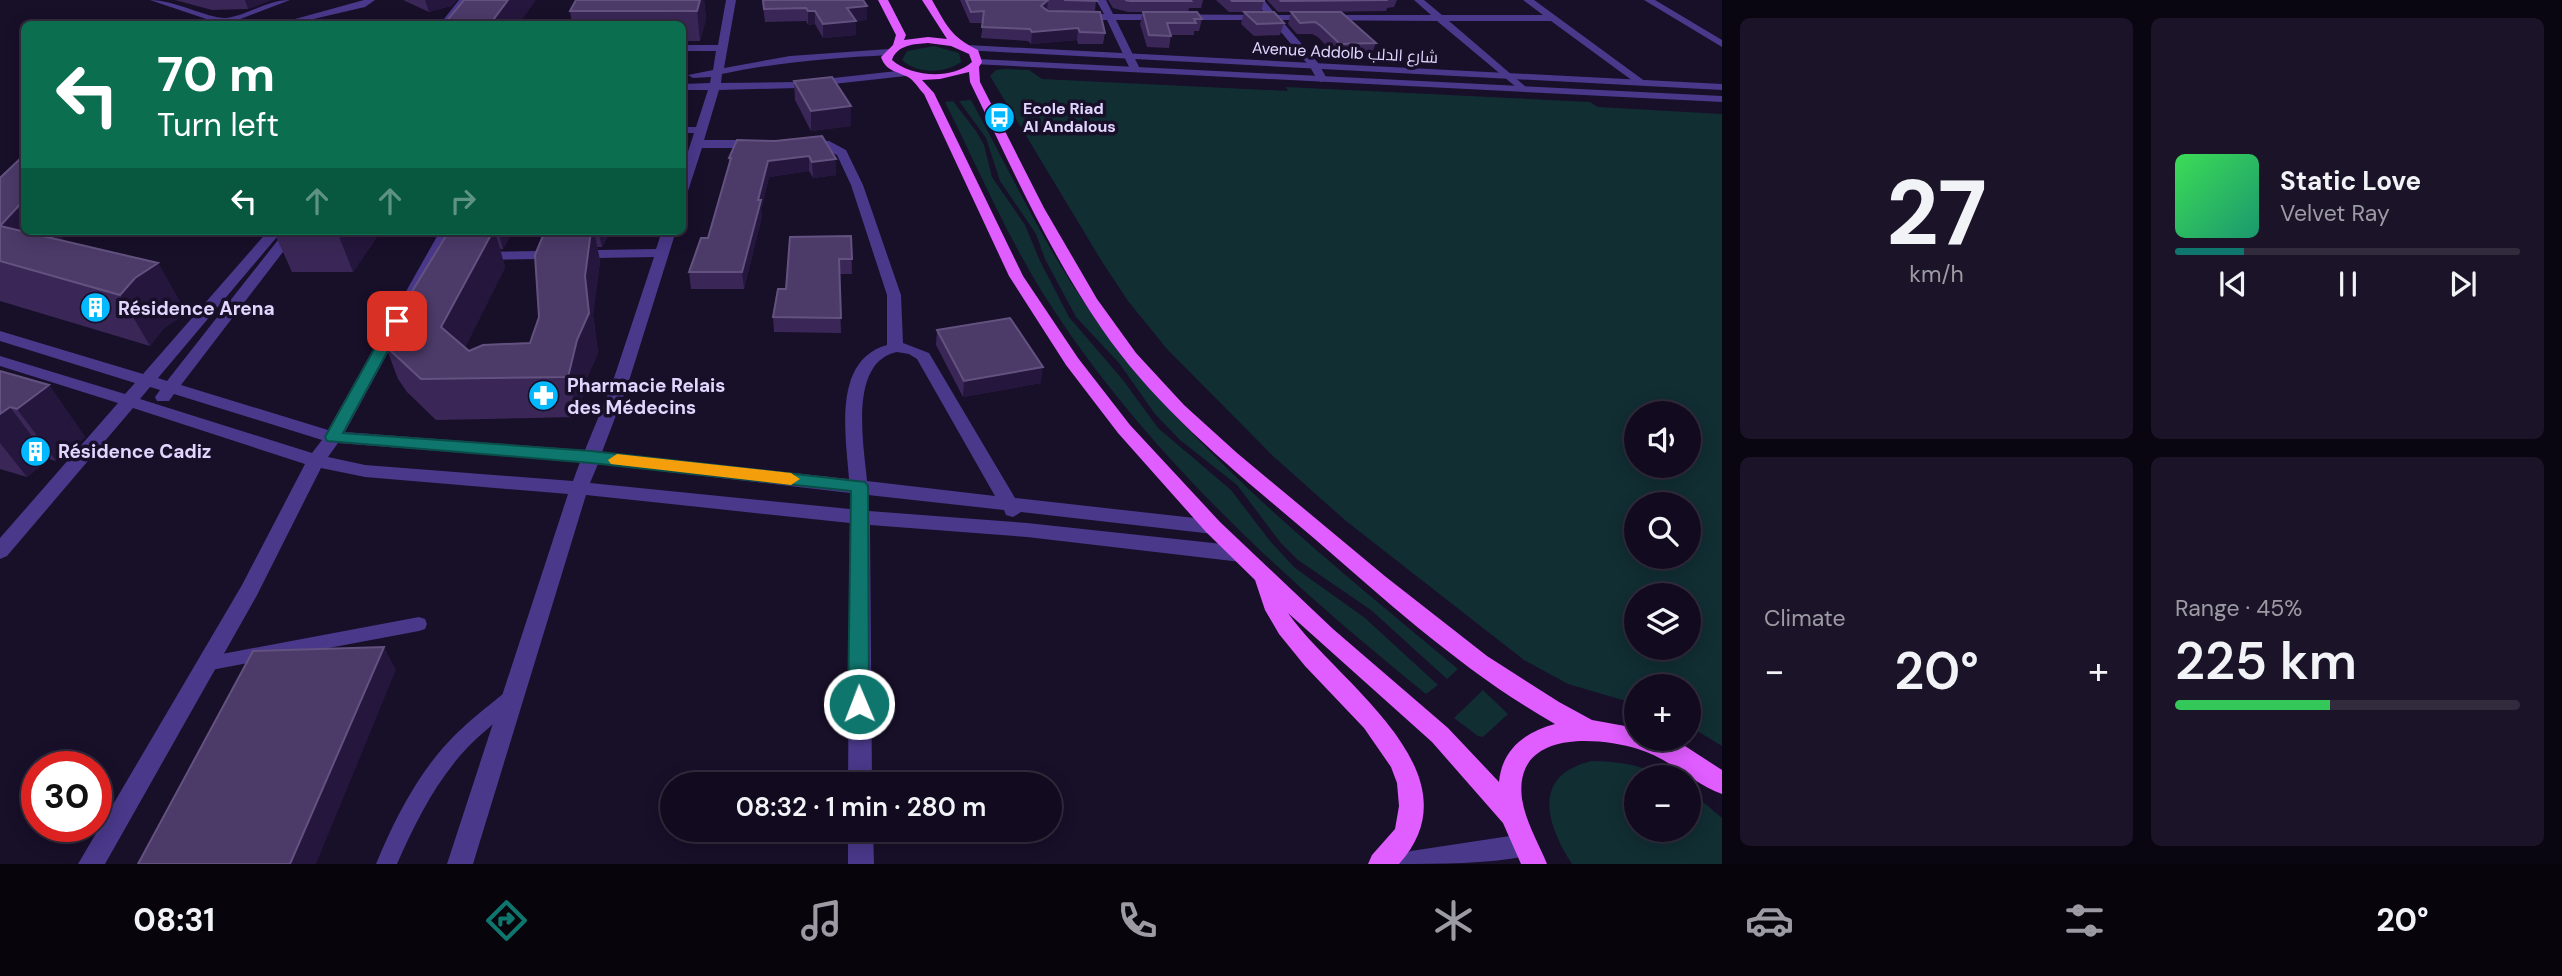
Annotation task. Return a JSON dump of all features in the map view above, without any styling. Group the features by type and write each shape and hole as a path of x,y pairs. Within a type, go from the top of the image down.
{"main road":[{"path":"883,0 901,35 886,57 891,66 909,74 929,93 1016,276 1072,361 1124,429 1213,527 1325,635 1440,735 1512,815"},
{"path":"927,0 946,33 974,52 975,82 1046,220 1090,301 1136,362 1231,458 1381,584 1505,682 1588,730"},
{"path":"893,50 926,41 962,46"},
{"path":"909,74 947,76 976,64"},
{"path":"1264,577 1275,610 1287,628 1388,741 1406,776 1410,795 1407,831 1397,848 1381,864"},
{"path":"1529,855 1512,815 1508,789 1512,767 1523,749 1539,737 1551,734 1588,730 1624,736"},
{"path":"1670,751 1722,783"}],"street":[{"path":"155,0 222,21"},
{"path":"233,21 285,0"},
{"path":"294,21 365,4 370,0"},
{"path":"446,21 464,0"},
{"path":"460,21 477,0"},
{"path":"686,179 703,130 724,48 731,0"},
{"path":"1101,0 1131,56 1135,69"},
{"path":"1259,0 1315,66 1322,79"},
{"path":"1419,0 1522,89"},
{"path":"1528,0 1641,82"},
{"path":"1648,0 1722,44"},
{"path":"1073,17 1552,18"},
{"name":"Avenue Addolb شارع الدلب","path":"962,46 1722,87"},
{"path":"686,48 724,48"},
{"path":"686,86 715,81 754,64 893,50"},
{"name":"Avenue Addolb شارع الدلب","path":"976,64 1135,69 1722,99"},
{"path":"686,76 715,81 797,85 909,74"},
{"path":"686,130 703,130"},
{"path":"698,144 825,144 842,153 857,185 892,288 895,347"},
{"path":"0,551 272,235"},
{"path":"155,408 289,235"},
{"path":"91,864 249,591 316,461 446,257 447,235"},
{"path":"460,864 579,488 620,384 668,235"},
{"path":"446,257 662,253"},
{"path":"0,336 170,390 333,437 591,457 1213,527"},
{"path":"860,772 860,517 855,414 857,388 867,364 877,355 895,347 905,347 918,353 930,366 1027,530"},
{"path":"0,362 130,400 316,461 365,471 1027,530 1241,554"},
{"path":"861,842 862,864"},
{"path":"1411,864 1529,855"}],"lane":[{"path":"206,664 419,624"},
{"path":"386,864 401,828 436,772 457,746 513,696"}],"green space":[{"path":"934,46 959,53 961,62 947,69 931,71 915,68 902,60 907,51"},
{"path":"996,70 1029,70 1042,79 1288,91 1286,87 1590,102 1598,107 1722,114 1722,746 1701,733 1701,674 1624,674 1624,700 1568,684 1524,660 1346,521 1274,457 1167,349 1128,301 990,76"},
{"path":"971,100 1058,261 1091,312 1130,363 1216,458 1263,502 1458,669 1447,679 1371,610 1298,560 1280,542 1237,485 1180,440 1155,414 1119,363 1076,317 1045,259 1036,234 1000,181 986,138 959,101"},
{"path":"953,101 984,145 992,177 1025,225 1069,317 1123,380 1158,428 1231,490 1270,541 1295,568 1365,618 1438,685 1426,694 1320,605 1219,510 1125,407 1083,352 1030,272 945,102"},
{"path":"1483,690 1508,714 1483,737 1454,718"},
{"path":"1592,761 1633,765 1624,765 1624,842 1701,842 1701,800 1722,818 1722,864 1572,864 1556,833 1549,803 1552,789 1559,777"}],"building":[{"path":"464,0 508,0 492,21 446,21"},
{"path":"576,0 700,0 697,11 570,11"},
{"path":"763,0 863,0 867,6 847,8 856,21 823,24 815,11 808,11 806,8 764,9"},
{"path":"966,0 1048,0 1041,6 1048,11 1100,12 1105,33 1080,32 1078,28 1032,32 1030,29 982,27 984,11 971,12"},
{"path":"1125,0 1190,0 1191,1 1130,1"},
{"path":"1264,0 1264,1 1232,1"},
{"path":"1280,0 1388,0 1281,1"},
{"path":"1143,12 1197,12 1202,19 1194,19 1196,23 1167,23 1171,36 1149,35"},
{"path":"1244,12 1274,12 1284,23 1257,24"},
{"path":"1291,12 1341,12 1376,43 1340,44 1315,22 1300,23"},
{"path":"832,77 851,106 811,111 794,81"},
{"path":"822,136 836,159 812,162 809,156 768,161 742,272 689,272 701,238 708,238 729,158 737,140 775,141"},
{"path":"21,158 21,203 0,226 0,178"},
{"path":"0,226 21,231 21,235 38,235 158,263 135,278 120,295 0,261"},
{"path":"447,235 491,235 441,327 469,351 483,345 530,343 539,317 535,255 543,235 590,235 585,276 589,313 577,340 568,377 421,379 391,351 383,339"},
{"path":"851,236 852,259 839,259 841,318 773,317 778,289 786,289 790,237"},
{"path":"1010,318 1043,367 964,381 937,330"},
{"path":"0,371 49,385 17,409 10,407 0,414"},
{"path":"384,647 290,864 138,864 253,651"}],"slow traffic":[{"path":"617,460 791,479"}],"place":[{"name":"Ecole Riad Al Andalous","path":"1000,117"},
{"name":"Résidence Arena","path":"95,308"},
{"name":"Pharmacie Relais des Médecins","path":"544,396"},
{"name":"Résidence Cadiz","path":"35,451"}],"route":[{"path":"397,321 333,437 591,457 859,486 859,704"}]}
